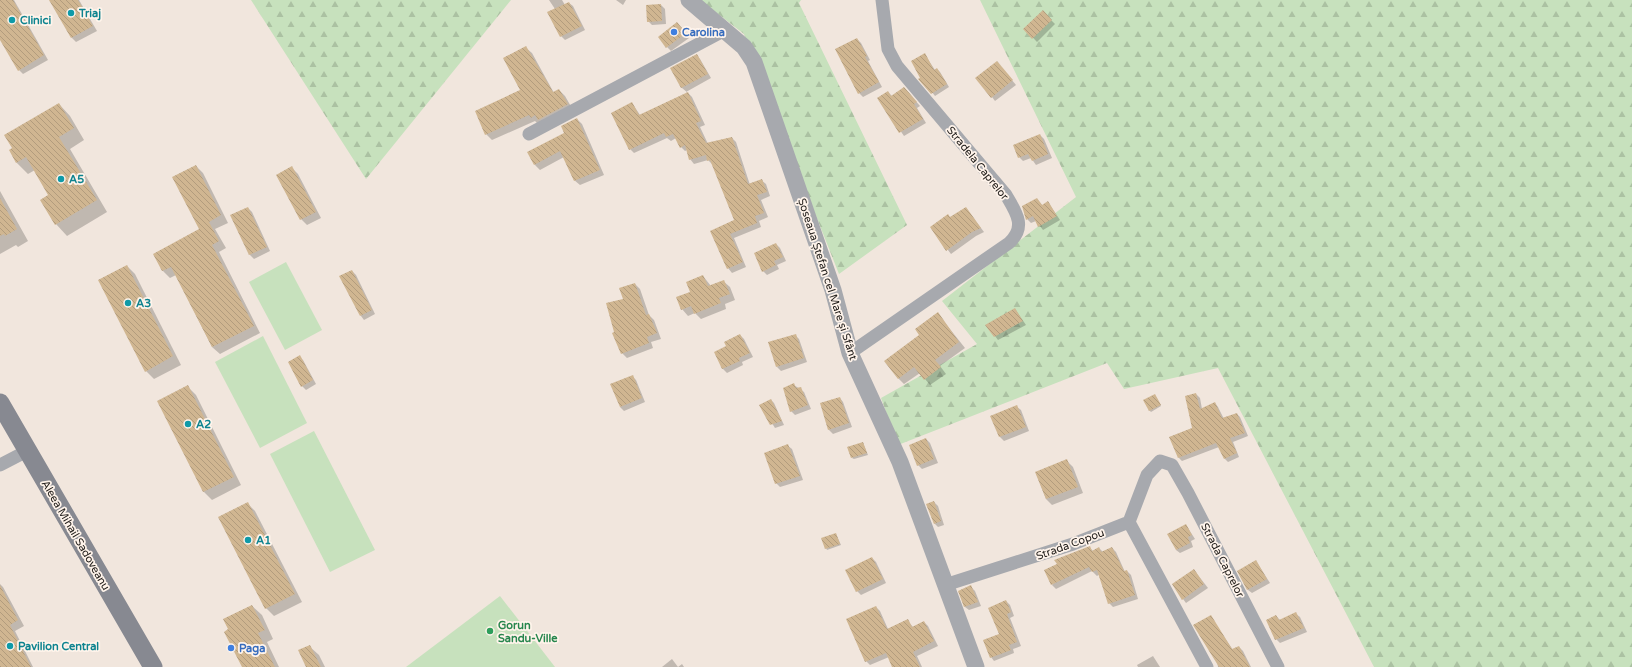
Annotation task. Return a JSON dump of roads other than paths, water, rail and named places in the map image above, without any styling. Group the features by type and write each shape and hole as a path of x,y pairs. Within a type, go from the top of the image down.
{"main road":[{"name":"Aleea Mihail Sadoveanu","path":"0,403 153,667"}],"street":[{"name":"Șoseaua Ștefan cel Mare și Sfânt","path":"689,0 744,47 754,62 833,290 850,353 900,462 976,667"},
{"name":"Stradela Caprelor","path":"850,353 1009,243 1014,239 1019,226 1018,218 1006,195 897,66 888,49 882,0"},
{"path":"529,134 725,30"},
{"path":"0,465 27,451"},
{"name":"Strada Caprelor","path":"1129,522 1147,475 1160,461 1172,465 1278,667"},
{"path":"1129,522 1207,667"},
{"name":"Strada Copou","path":"945,586 1073,544 1129,522"}],"place":[{"name":"Triaj","path":"71,13"},
{"name":"Clinici","path":"12,20"},
{"name":"Carolina","path":"674,32"},
{"name":"A5","path":"61,179"},
{"name":"A3","path":"128,303"},
{"name":"A2","path":"188,424"},
{"name":"A1","path":"248,540"},
{"name":"Gorun Sandu-Ville","path":"490,631"},
{"name":"Pavilion Central","path":"10,646"},
{"name":"Paga","path":"231,648"}]}
